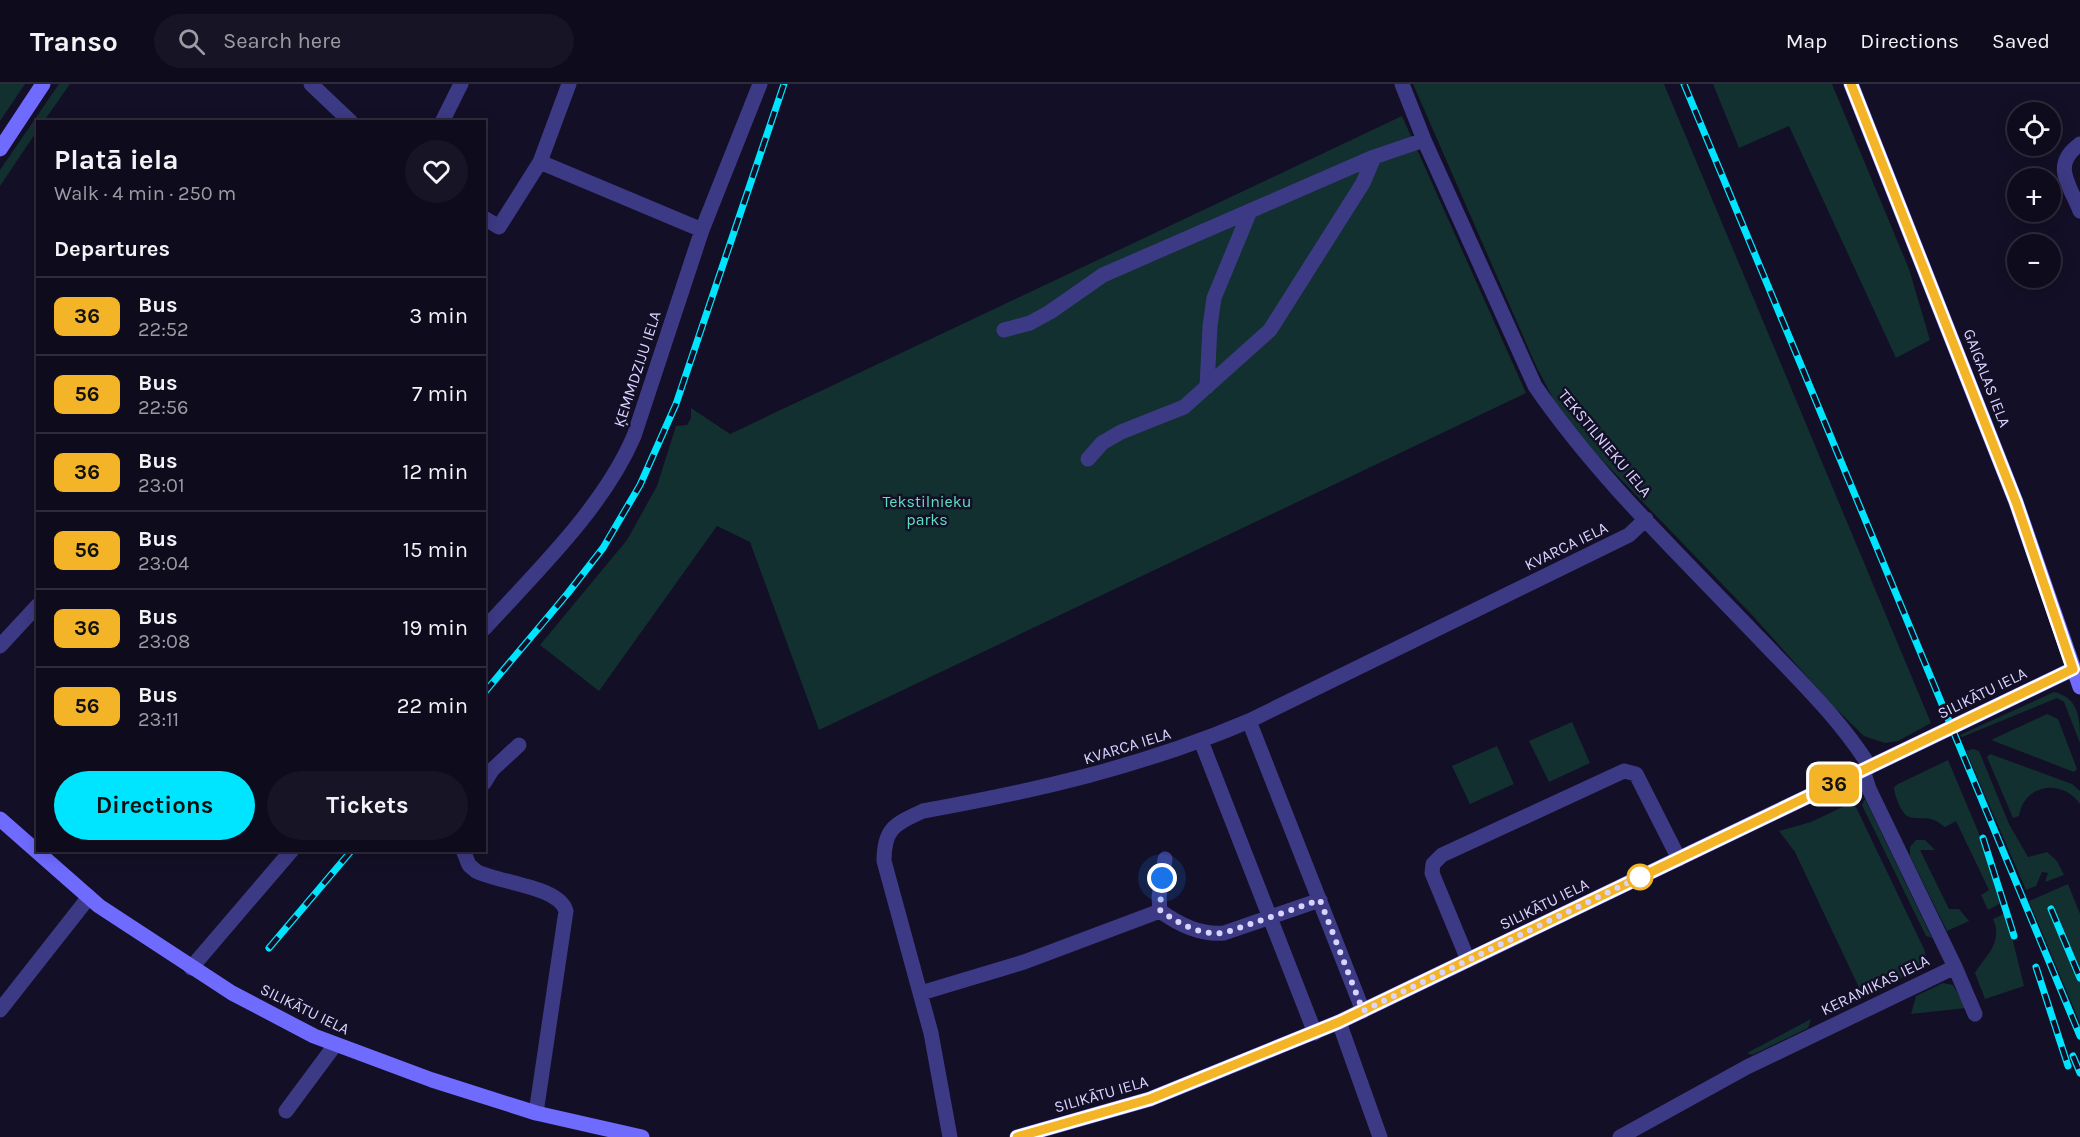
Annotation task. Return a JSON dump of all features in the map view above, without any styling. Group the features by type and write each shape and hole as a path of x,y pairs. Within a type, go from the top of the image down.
{"main road":[{"path":"0,149 43,84"},
{"name":"GAIGALAS IELA","path":"1851,84 2016,502 2080,687"},
{"name":"SILIKĀTU IELA","path":"1017,1137 1150,1099 1315,1033 2073,669"},
{"name":"SILIKĀTU IELA","path":"0,819 36,851"},
{"name":"SILIKĀTU IELA","path":"38,852 89,897 191,968 241,998 335,1045 432,1080 536,1113 642,1137"}],"street":[{"path":"311,84 349,120"},
{"path":"443,120 461,84"},
{"path":"486,219 499,227 540,162 569,84"},
{"name":"ĶEMMDZIJU IELA","path":"486,627 575,526 622,463 634,436 702,230 760,84"},
{"name":"TEKSTILNIEKU IELA","path":"1402,84 1424,140 1535,386 1555,416 1646,519 1827,710 1867,769"},
{"path":"1004,330 1030,323 1050,312 1103,275 1374,157 1424,140"},
{"path":"2080,144 2066,154 2062,165 2080,211"},
{"path":"1088,459 1102,443 1121,432 1184,407 1269,330 1363,183 1374,157"},
{"path":"540,162 702,230"},
{"path":"1207,387 1214,298 1250,211"},
{"name":"KVARCA IELA","path":"950,1137 936,1053 884,861 884,844 889,831 901,821 922,811 1095,775 1201,741 1249,721 1625,538 1646,519"},
{"path":"0,646 36,608"},
{"path":"1249,721 1363,1011"},
{"path":"1201,741 1315,1033"},
{"path":"486,780 492,770 519,744"},
{"name":"KERAMIKAS IELA","path":"1620,1137 1747,1067 1954,966 1869,789 1867,769"},
{"path":"1468,960 1432,873 1433,864 1442,855 1624,771 1636,774 1679,859"},
{"path":"191,968 290,852"},
{"path":"464,852 469,865 476,871 550,894 564,905 566,911 536,1113"},
{"path":"1160,910 1159,897 1166,859"},
{"path":"0,1010 89,897"},
{"path":"1160,910 1186,926 1208,934 1224,933 1320,900"},
{"path":"921,993 1024,962 1160,910"},
{"path":"1954,966 1975,1014"},
{"path":"1339,1022 1380,1137"},
{"path":"286,1111 335,1045"}],"green space":[{"path":"0,84 25,84 0,121"},
{"path":"59,84 70,84 45,120 36,120 36,132 0,186 0,170"},
{"path":"1413,84 1664,84 1931,723 1898,741 1885,743 1864,736 1834,707 1753,616 1603,461 1562,415 1537,368"},
{"path":"1713,84 1832,84 1909,269 1930,340 1896,358 1789,126 1739,148"},
{"name":"Tekstilnieku parks","path":"1402,116 1526,393 819,730 750,542 717,526 599,691 540,645 627,540 657,486 676,426 687,425 691,418 691,408 730,434"},
{"path":"2054,692 2063,695 2074,705 2079,718 2080,743 2064,702 2057,698 1962,737 1960,735"},
{"path":"2047,714 2058,719 2077,769 2074,772 1991,740"},
{"path":"1572,722 1590,763 1549,782 1529,741"},
{"path":"1497,746 1514,784 1470,804 1452,766"},
{"path":"1973,749 1979,751 2009,824 2028,857 2047,852 2057,861 2064,875 2045,882 2048,873 2042,872 2036,886 2026,890 1966,751"},
{"path":"1990,754 2072,784 2080,791 2080,804 2064,790 2045,788 2028,797 2022,805 2019,816 2013,818 1987,757"},
{"path":"1948,760 1980,836 2001,903 1988,910 1981,895 1989,890 1956,821 1945,827 1930,819 1909,817 1901,808 1895,794 1894,787 1898,784"},
{"path":"1865,799 1932,938 1926,936 1862,805"},
{"path":"1849,804 1856,807 1924,949 1927,960 1922,968 1863,996 1795,852 1779,831 1811,822"},
{"path":"1916,840 1925,840 1935,850 1920,850 1949,909 1959,909 1969,921 1947,931 1910,856 1910,847"},
{"path":"2068,884 2080,914 2080,1023 2029,901"},
{"path":"2006,913 2024,986 1985,999 1975,973 1995,942 1996,928 1993,919"},
{"path":"1943,983 1953,985 1966,1008 1911,1014 1916,996"},
{"path":"1811,1019 1808,1028 1752,1055 1747,1053"}],"railway":[{"path":"486,691 603,548 640,485 676,404 784,84"},
{"path":"1684,84 2080,1036"},
{"path":"1983,838 2014,936"},
{"path":"269,948 350,852"},
{"path":"2051,909 2080,978"},
{"path":"2036,967 2068,1066"},
{"path":"2073,1056 2080,1073"}],"bus line":[{"name":"36","path":"1017,1137 1150,1099 1339,1022 2073,669 2059,622 2016,502 1851,84"}],"route":[{"path":"1162,878 1159,897 1160,910 1186,926 1208,934 1224,933 1320,900 1363,1011 1646,874 1640,877"}]}
